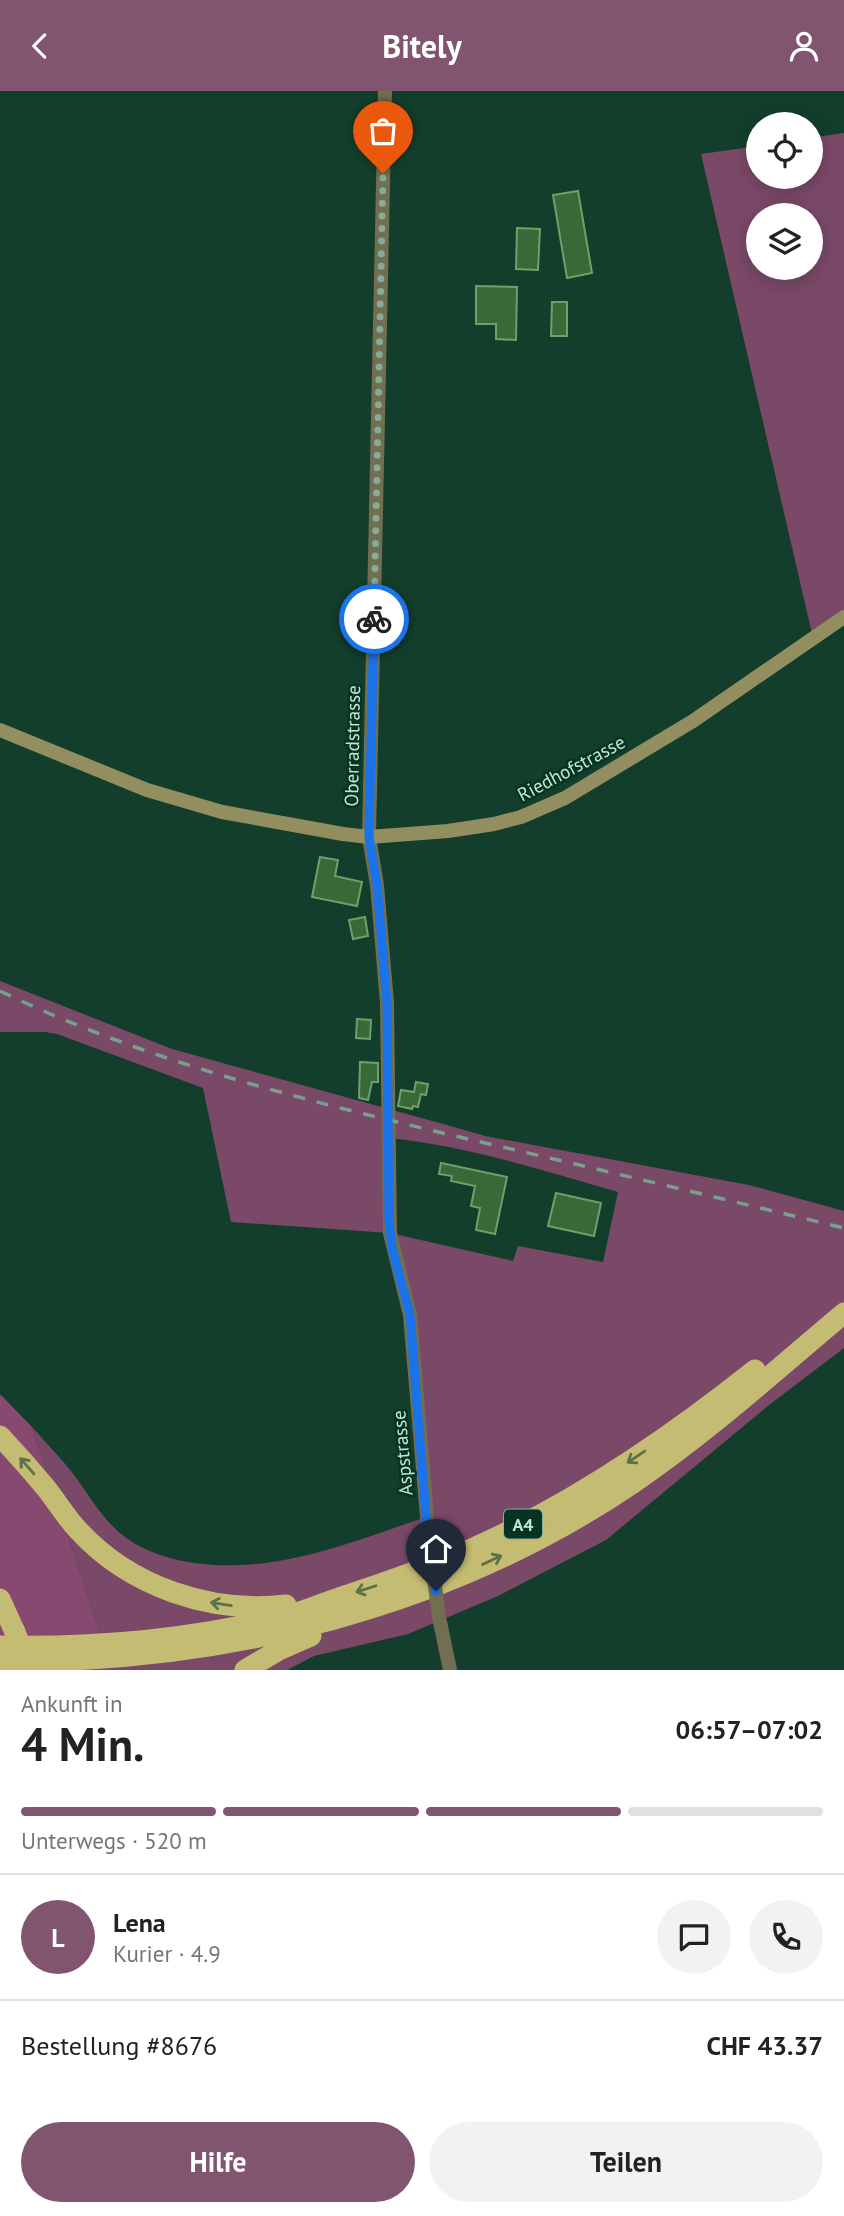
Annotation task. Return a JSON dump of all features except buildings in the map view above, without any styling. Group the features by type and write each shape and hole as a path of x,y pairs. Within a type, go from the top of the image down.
{"highway":[{"name":"A4","path":"7,1639 83,1646 178,1637 285,1616 418,1571 514,1529 601,1479 692,1418 844,1299"},
{"name":"A4","path":"245,1670 289,1645 500,1557 605,1501 677,1451 844,1313"},
{"name":"A4","path":"0,1436 47,1489 78,1530 111,1559 145,1580 194,1598 243,1607 276,1606 337,1598"},
{"name":"A4","path":"0,1661 90,1660 192,1650 295,1629 407,1595"},
{"path":"0,1599 7,1639 30,1670"},
{"path":"0,1655 6,1670"}],"street":[{"name":"Oberradstrasse","path":"385,91 369,837 377,885 386,992 390,1233"},
{"name":"Riedhofstrasse","path":"0,730 179,801 244,817 342,834 369,837 420,835 521,817 550,805 694,721 844,617"},
{"name":"Aspstrasse","path":"390,1233 410,1315 429,1540 439,1616 450,1670"}],"shaded area":[{"path":"844,133 844,617 813,638 701,154 746,148 746,189 823,189 823,136"},
{"path":"0,981 172,1049 485,1136 749,1185 844,1211 844,1348 769,1405 606,1540 498,1596 408,1634 314,1656 287,1670 112,1670 32,1427 69,1469 107,1520 127,1539 144,1548 179,1560 219,1565 250,1565 310,1555 426,1517 412,1327 389,1233 231,1222 203,1088 57,1034 0,1032","holes":["389,1138 504,1160 618,1192 603,1262 518,1246 513,1261 390,1233"]},
{"path":"0,1394 32,1427 112,1670 0,1670"}],"railway":[{"path":"0,991 113,1039 230,1078 408,1125 844,1228"}],"way so far":[{"path":"374,619 383,173"}],"route":[{"path":"374,619 369,837 377,885 387,1003 389,1222 392,1248 410,1315 426,1517 436,1591"}]}
